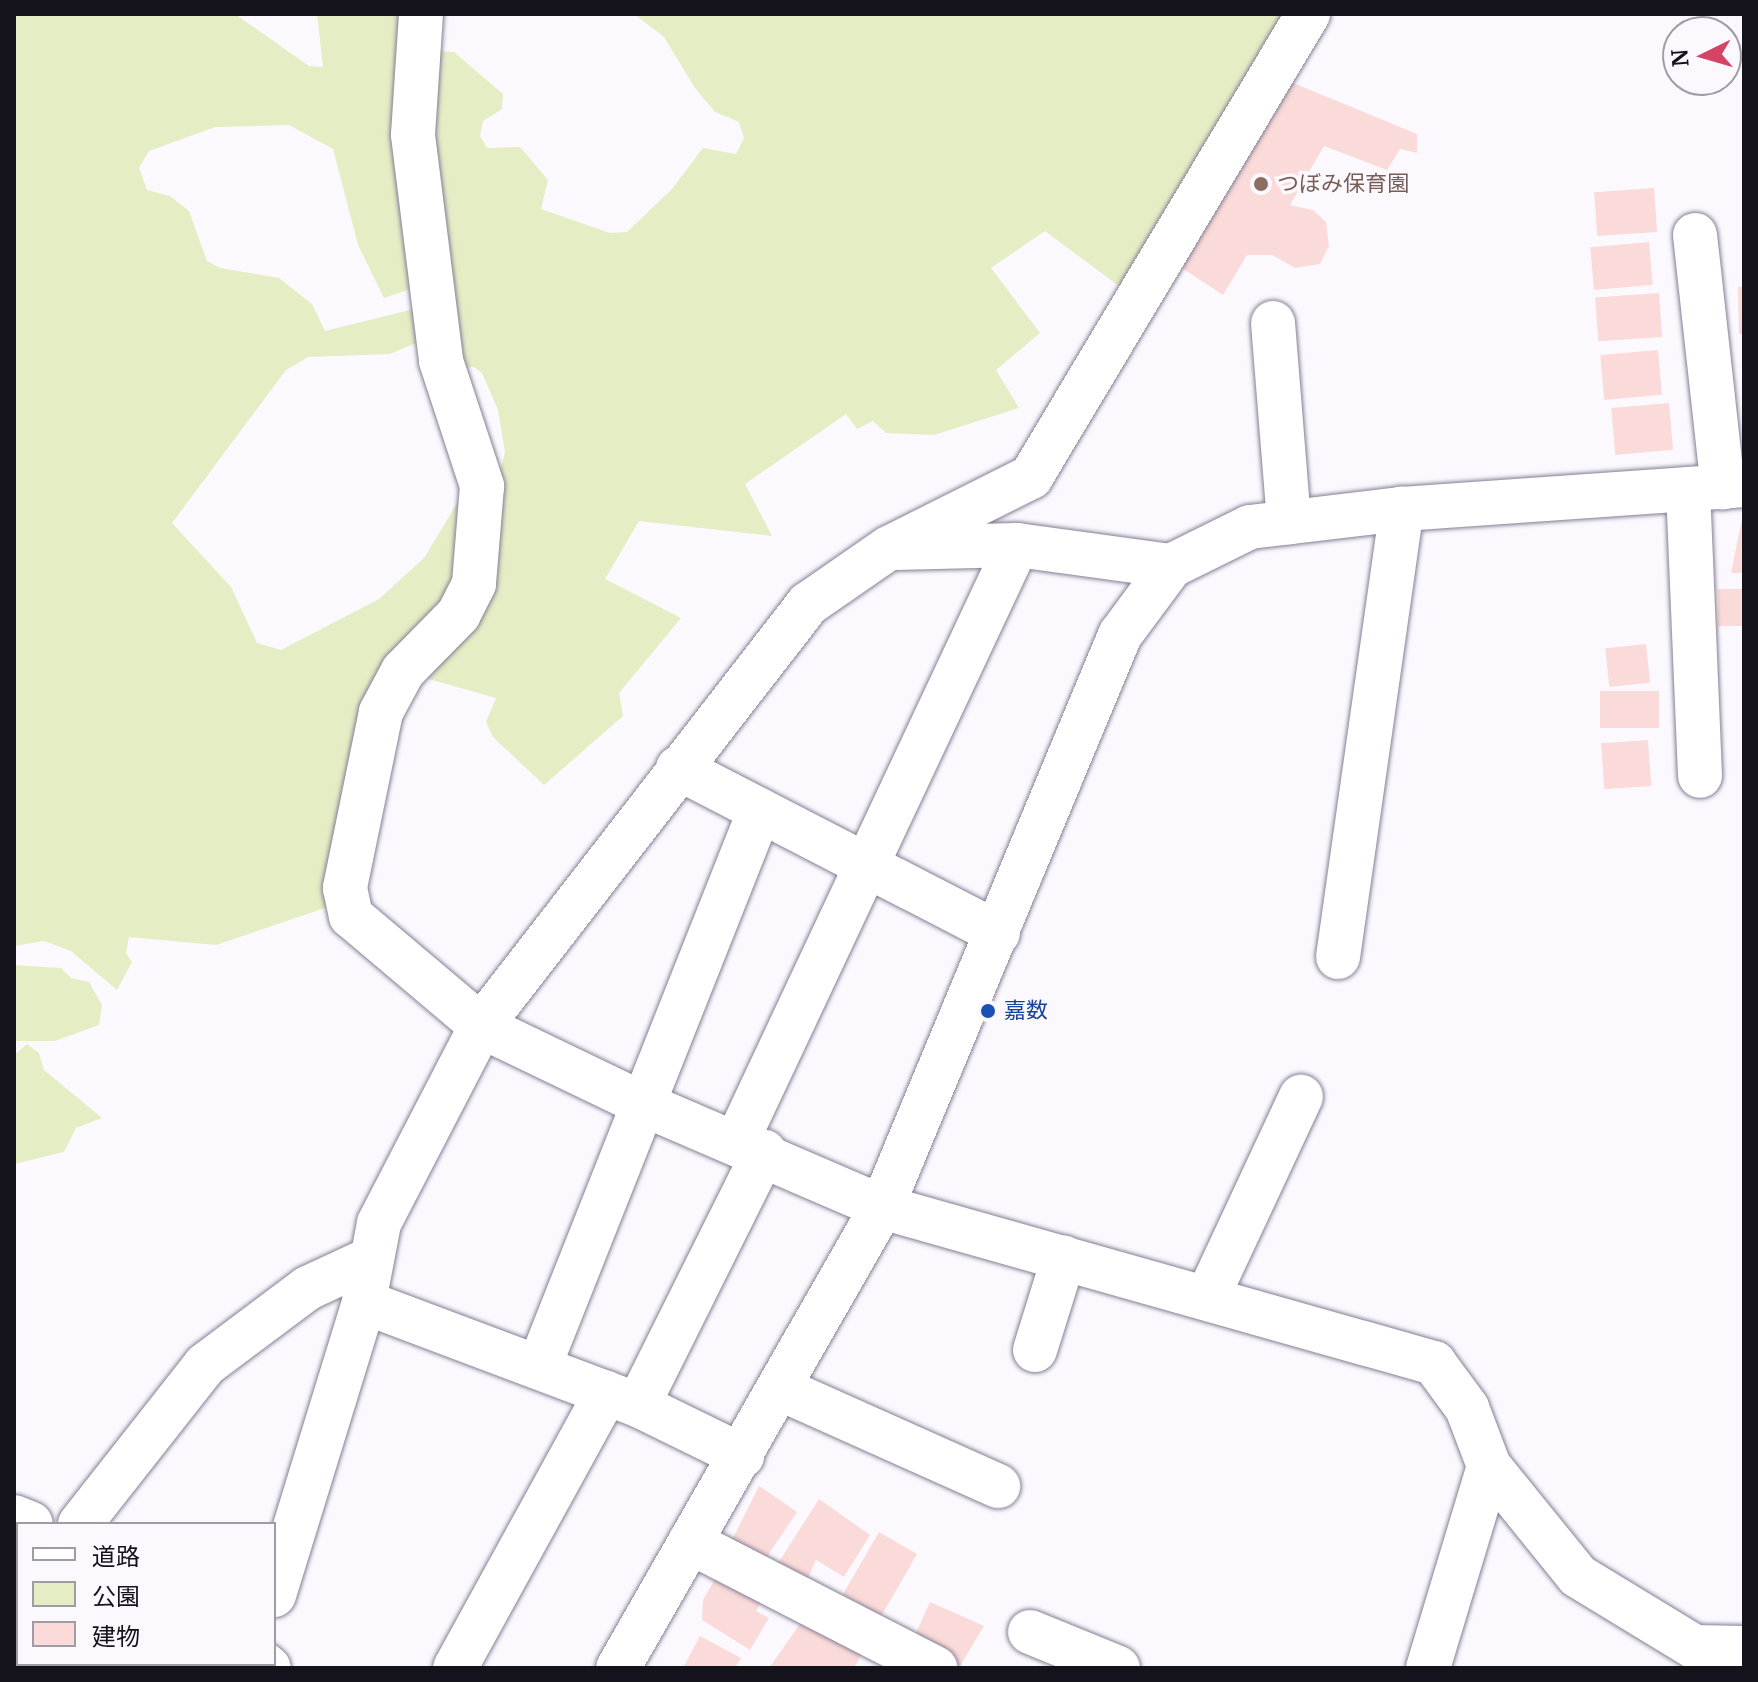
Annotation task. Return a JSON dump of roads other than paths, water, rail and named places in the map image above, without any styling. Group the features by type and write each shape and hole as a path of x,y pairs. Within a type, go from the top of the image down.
{"street":[{"path":"421,14 413,135 441,361 482,486 474,584 459,614 403,671 381,712 345,888 351,916 481,1026 645,1105 750,1146 882,1207 1208,1296 1434,1363 1467,1408 1489,1466 1578,1576 1695,1647 1744,1648"},
{"path":"276,1588 366,1281 379,1223 420,1136 481,1026 808,604 889,548 1031,477 1308,14"},
{"path":"1695,235 1718,487 1700,776"},
{"path":"1273,323 1289,522"},
{"path":"618,1668 781,1389 882,1207 1120,635 1171,566 1250,527 1402,509 1718,487"},
{"path":"1338,957 1402,509"},
{"path":"889,548 1017,545 1171,566"},
{"path":"455,1668 622,1399 750,1146 866,863 1017,545"},
{"path":"678,768 998,933"},
{"path":"539,1367 760,810"},
{"path":"1208,1296 1301,1097"},
{"path":"1035,1350 1064,1257"},
{"path":"82,1522 205,1365 308,1288 366,1281 539,1367 622,1399 742,1456"},
{"path":"781,1389 998,1486"},
{"path":"1428,1668 1489,1466"},
{"path":"690,1542 935,1668"},
{"path":"1030,1632 1118,1668"}],"place":[{"name":"つぼみ保育園","path":"1261,184"},
{"name":"嘉数","path":"988,1011"}]}
